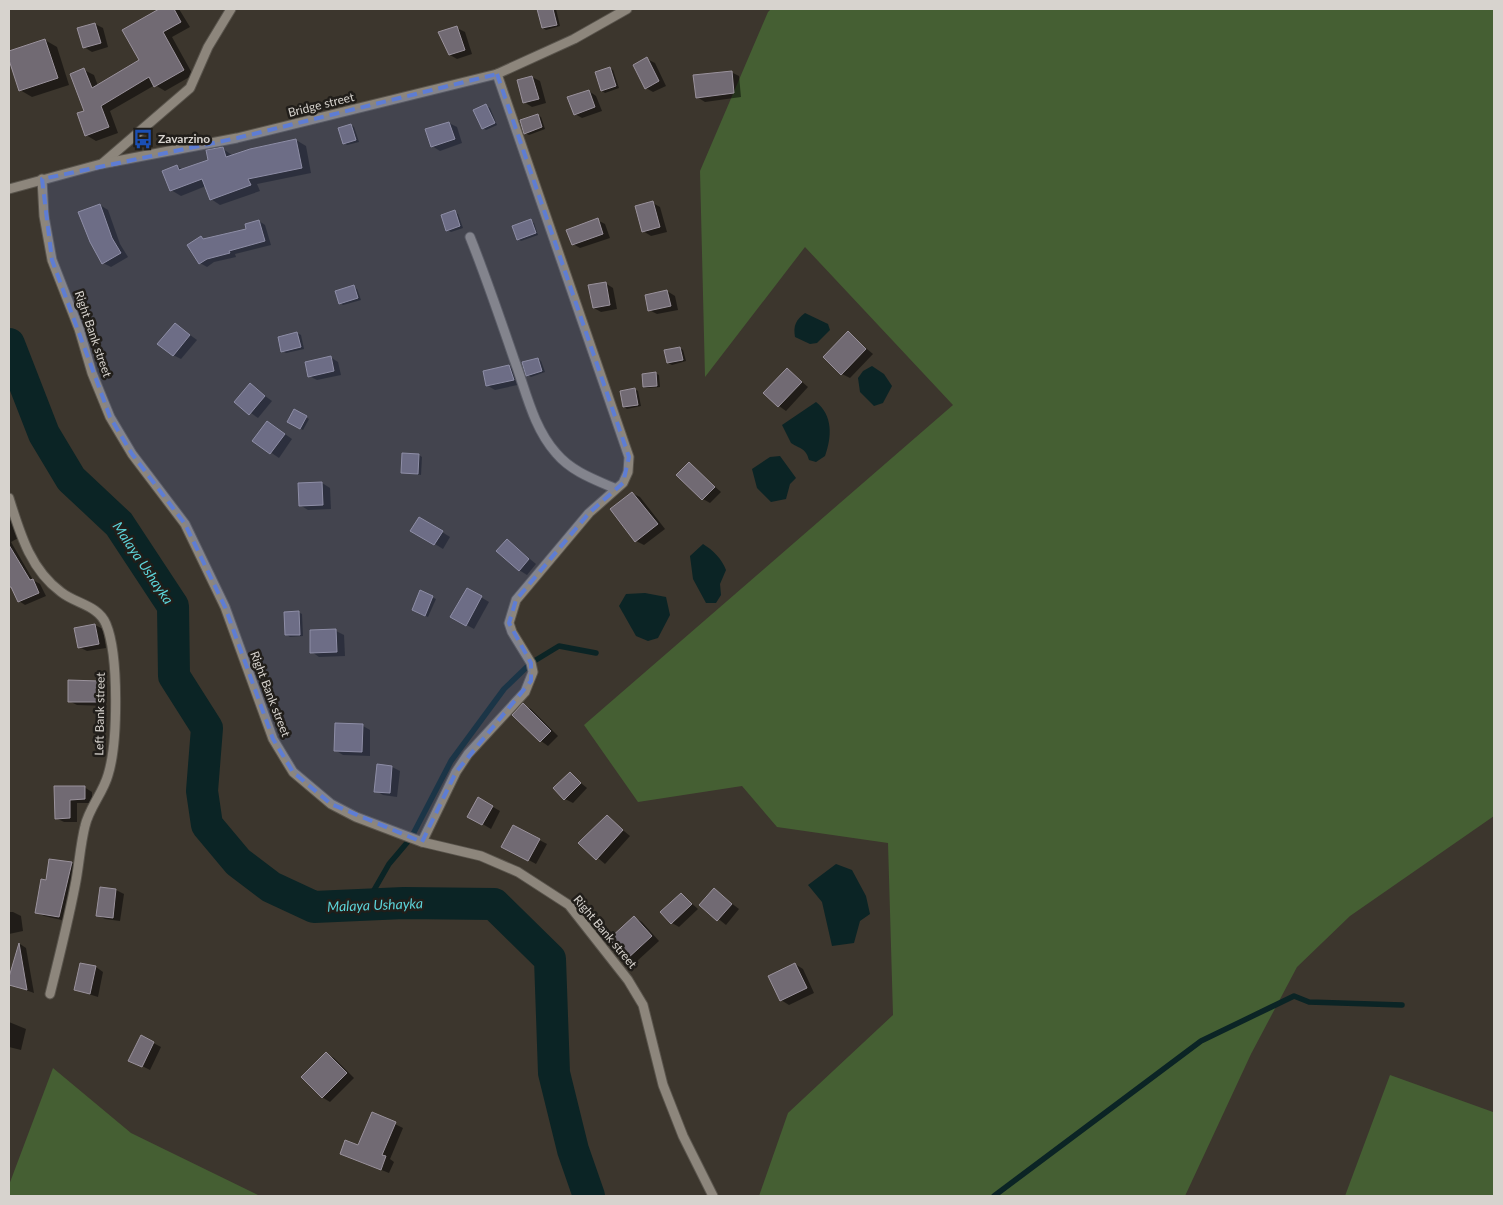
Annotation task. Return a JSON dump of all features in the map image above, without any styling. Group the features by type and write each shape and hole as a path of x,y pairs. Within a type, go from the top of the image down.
{"street":[{"path":"101,164 190,88 208,47 231,9"},
{"name":"Bridge street","path":"9,189 101,164 237,138 497,74 574,39 627,9"},
{"path":"422,842 456,772 468,754 525,692 531,681 533,672 531,663 512,632 509,623 516,600 589,513 614,488 623,483 628,472 629,457 497,74"},
{"name":"Right Bank street","path":"42,179 44,216 52,260 79,329 92,373 110,417 132,454 185,524 225,607 273,738 292,772 331,804 356,817 422,842 481,856 518,872 569,905 628,980 643,1005 663,1085 683,1136 713,1196"},
{"path":"470,237 488,283 537,426 556,453 569,466 584,476 614,488"},
{"name":"Left Bank street","path":"9,498 24,545 44,576 62,593 94,609 106,623 112,643 115,677 112,760 107,778 85,825 75,886 50,994"}],"highlighted area":[{"path":"497,74 629,457 623,483 589,513 516,600 509,623 531,663 531,681 456,772 422,842 331,804 293,772 273,739 225,607 185,524 132,454 110,417 52,260 42,179 237,138"}],"green space":[{"path":"771,9 1494,9 1494,816 1350,916 1297,967 1251,1054 1185,1196 759,1196 788,1113 893,1015 888,843 777,827 742,786 638,802 584,725 953,405 805,247 705,377 700,171 768,12"},
{"path":"53,1068 131,1133 260,1196 9,1196 9,1185"},
{"path":"1390,1075 1493,1112 1494,1109 1494,1196 1345,1196"}],"water":[{"path":"805,313 828,324 830,330 817,343 810,344 795,337 794,329 796,323"},
{"path":"872,366 884,374 892,386 883,403 874,406 860,392 858,378 863,371"},
{"path":"816,402 826,413 830,434 825,456 816,462 809,460 804,451 791,443 782,425"},
{"path":"780,456 796,478 790,484 786,499 771,502 757,488 752,469 770,457"},
{"path":"703,544 717,555 726,570 720,584 721,595 716,603 706,603 693,579 690,556"},
{"path":"645,593 666,597 670,615 658,638 648,641 636,636 619,606 626,594"},
{"path":"836,864 852,870 866,896 870,914 860,921 854,943 832,946 822,902 808,885"}],"building":[{"path":"159,9 174,9 181,22 163,32 184,70 154,87 149,77 101,106 109,127 85,136 77,113 84,111 70,74 84,68 92,88 139,60 122,30"},
{"path":"537,9 553,9 557,25 542,28"},
{"path":"95,23 101,43 83,48 77,28"},
{"path":"457,26 465,50 449,55 438,32"},
{"path":"45,39 58,78 19,91 9,60 9,51"},
{"path":"647,57 659,81 645,89 633,65"},
{"path":"610,67 616,86 601,91 595,72"},
{"path":"732,71 734,93 696,98 693,75"},
{"path":"532,76 539,99 523,103 517,80"},
{"path":"589,90 595,107 574,115 567,97"},
{"path":"486,104 495,123 482,129 473,110"},
{"path":"538,114 542,127 524,134 520,120"},
{"path":"449,122 455,139 431,147 425,129"},
{"path":"351,124 356,140 343,144 338,128"},
{"path":"296,139 302,168 248,179 251,185 210,200 202,179 170,191 162,171 177,165 179,170 208,160 206,150 223,147 226,157 250,149"},
{"path":"653,201 660,227 642,232 635,206"},
{"path":"100,204 112,238 121,253 102,264 90,242 78,212"},
{"path":"455,210 460,226 446,231 441,215"},
{"path":"598,218 603,234 572,245 566,230"},
{"path":"531,219 536,233 517,240 512,226"},
{"path":"259,220 265,241 229,251 230,253 207,259 199,264 187,245 201,236 203,239 246,229 245,224"},
{"path":"606,282 610,305 593,308 588,285"},
{"path":"354,285 358,298 339,304 335,291"},
{"path":"667,290 671,306 648,311 645,295"},
{"path":"175,323 190,335 173,356 157,344"},
{"path":"848,331 866,349 841,375 823,357"},
{"path":"297,332 301,347 281,352 278,337"},
{"path":"680,347 683,360 667,363 664,350"},
{"path":"331,356 334,371 308,377 305,362"},
{"path":"538,358 542,371 526,376 522,362"},
{"path":"509,365 514,380 486,386 483,371"},
{"path":"787,368 802,382 778,407 763,393"},
{"path":"656,372 657,386 643,387 642,374"},
{"path":"250,383 265,396 249,415 234,402"},
{"path":"635,388 638,405 623,407 620,391"},
{"path":"294,409 307,416 300,429 287,422"},
{"path":"267,421 285,434 270,454 252,441"},
{"path":"402,453 419,454 418,474 401,473"},
{"path":"689,462 715,487 702,500 676,475"},
{"path":"322,482 323,505 299,506 298,483"},
{"path":"632,492 658,524 635,542 610,509"},
{"path":"419,517 443,531 434,545 410,531"},
{"path":"507,539 529,559 519,571 496,551"},
{"path":"9,545 30,580 33,579 39,593 18,602 11,587 9,587"},
{"path":"467,588 482,596 466,626 450,617"},
{"path":"420,590 433,596 425,616 412,610"},
{"path":"299,611 300,635 285,635 284,612"},
{"path":"95,624 99,644 78,648 74,628"},
{"path":"336,629 337,652 310,653 310,630"},
{"path":"68,680 99,681 99,702 68,702"},
{"path":"523,703 551,731 540,742 512,715"},
{"path":"335,723 363,724 362,752 334,751"},
{"path":"377,764 392,766 390,793 374,792"},
{"path":"570,772 581,783 564,800 553,788"},
{"path":"54,786 85,786 85,799 70,800 70,818 55,819"},
{"path":"478,797 493,806 482,825 467,817"},
{"path":"607,815 623,830 596,860 578,843"},
{"path":"513,825 540,839 528,861 501,847"},
{"path":"49,859 72,862 59,917 35,913 41,879 46,880"},
{"path":"100,887 116,889 113,918 96,916"},
{"path":"714,888 732,904 717,921 699,905"},
{"path":"681,893 692,904 671,924 660,912"},
{"path":"634,916 652,936 627,959 609,939"},
{"path":"19,943 27,990 9,985 9,977"},
{"path":"80,963 96,966 90,994 74,990"},
{"path":"795,963 807,988 780,1001 768,976"},
{"path":"141,1035 154,1042 142,1067 128,1061"},
{"path":"326,1052 347,1073 322,1098 301,1077"},
{"path":"372,1112 396,1122 382,1155 386,1156 381,1170 340,1154 345,1140 358,1145"}],"waterway":[{"name":"Malaya Ushayka","path":"9,344 44,434 71,479 119,524 173,606 174,676 207,728 202,791 207,825 238,862 271,887 314,907 404,903 494,904 550,959 554,1073 573,1150 589,1196"},
{"path":"366,904 389,864 411,838 451,761 504,689 531,663 559,646 596,653"},
{"path":"994,1196 1201,1041 1294,996 1309,1002 1402,1005"}],"place":[{"name":"Zavarzino","path":"143,139"}]}
